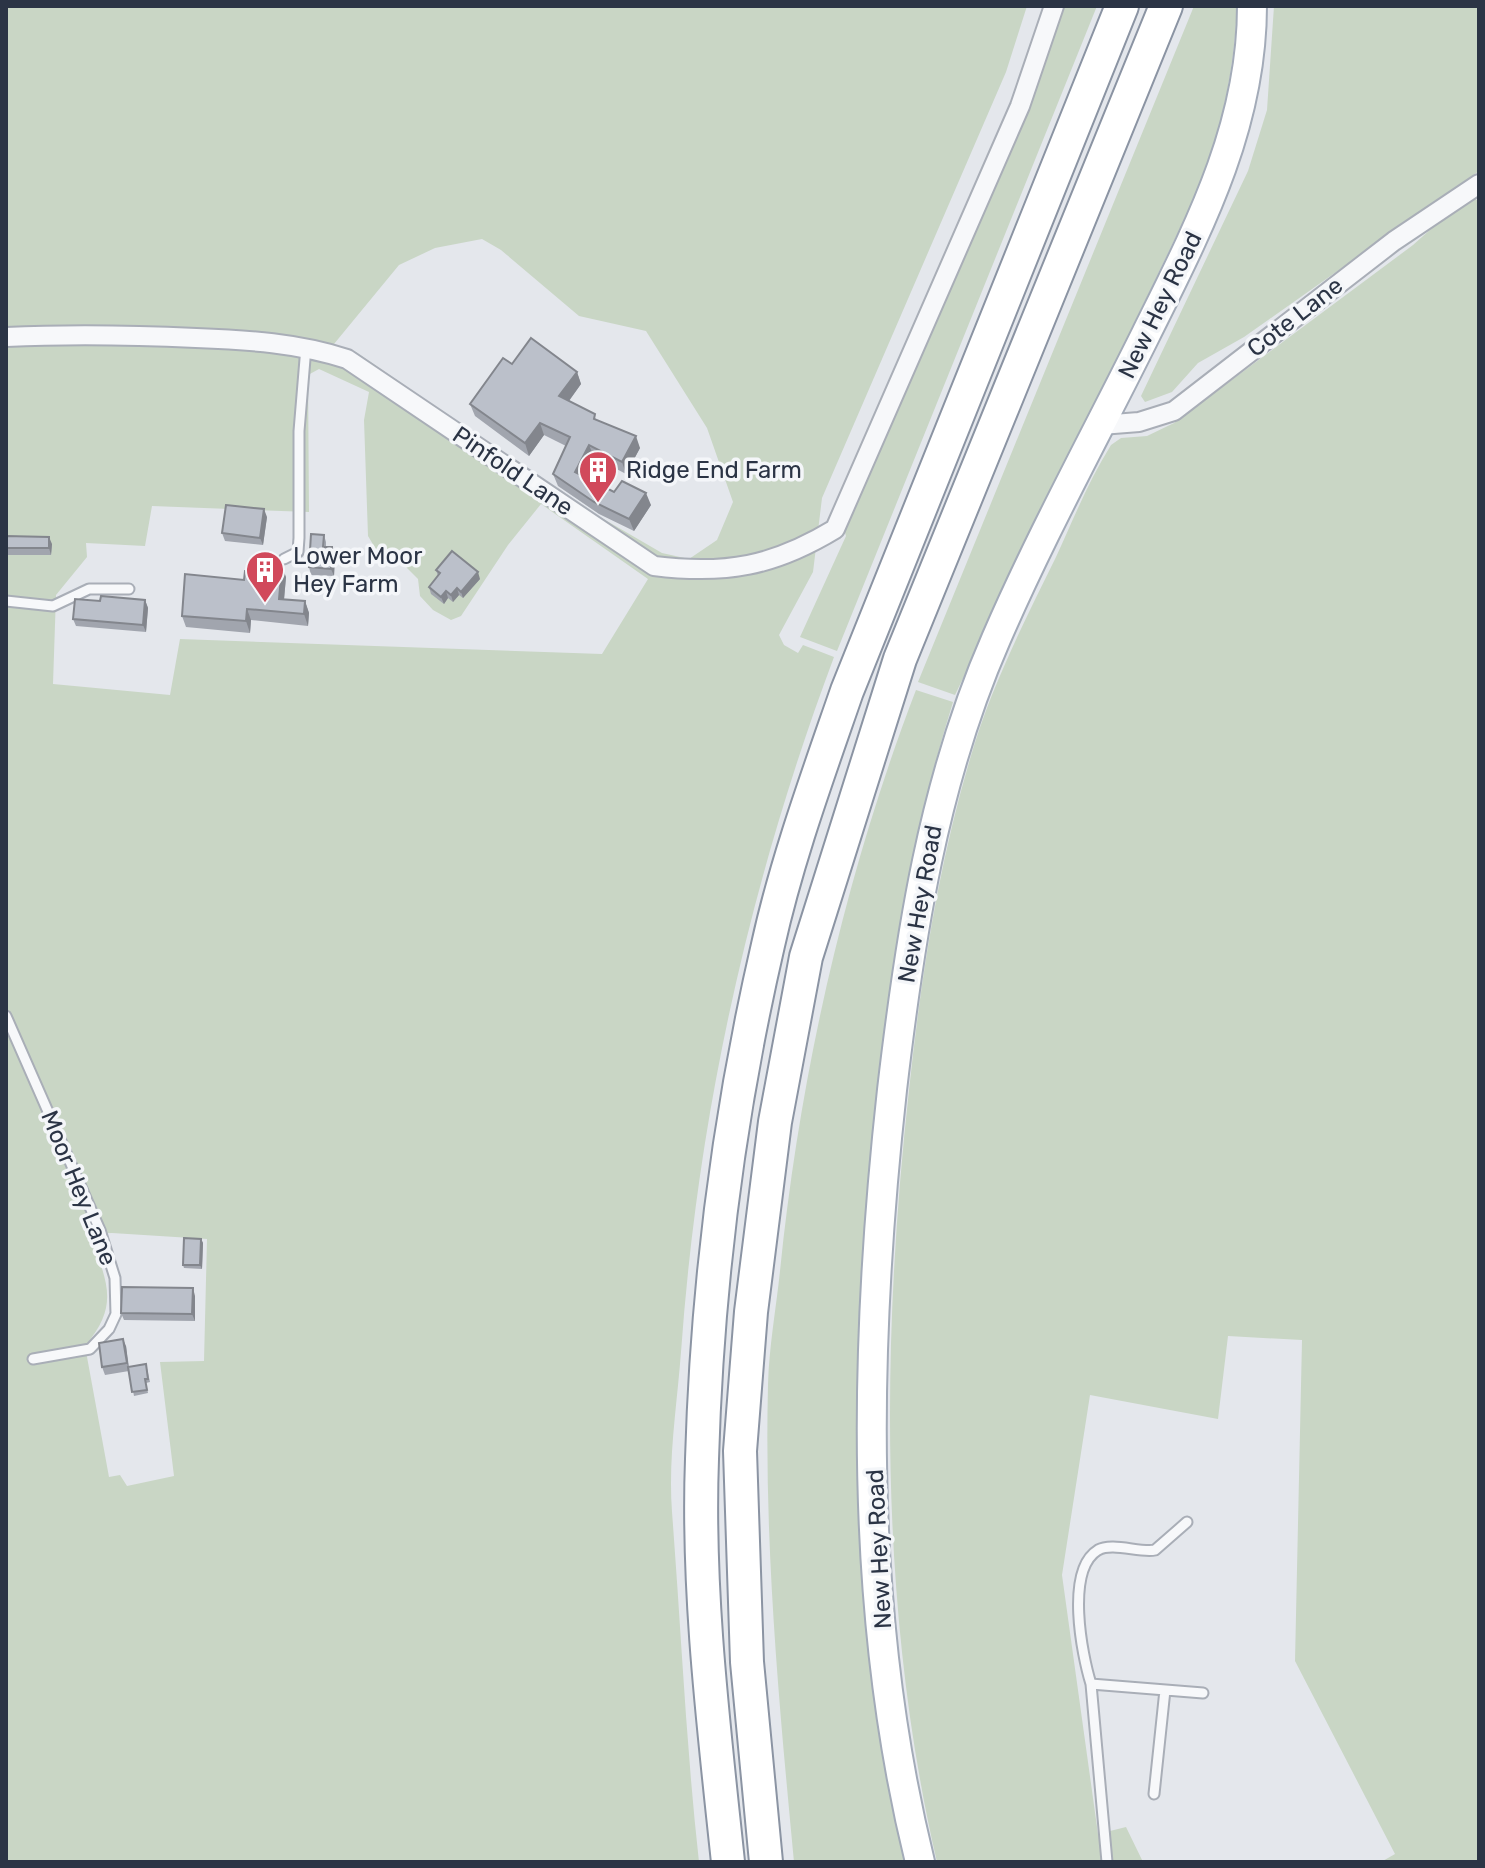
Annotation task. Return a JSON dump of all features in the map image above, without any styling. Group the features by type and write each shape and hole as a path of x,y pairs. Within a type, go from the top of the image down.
{"highway":[{"path":"728,1862 707,1661 702,1462 710,1295 737,1106 768,943 808,803 847,691 1122,6"},
{"path":"766,1862 747,1662 740,1451 751,1312 775,1122 806,957 900,659 1166,6"}],"main road":[{"name":"New Hey Road","path":"920,1862 902,1777 886,1664 875,1527 876,1291 898,1044 918,899 953,755 998,634 1219,179 1246,85 1252,6"}],"street":[{"name":"Pinfold Lane","path":"6,337 93,333 269,341 306,347 347,359 654,566 687,570 725,568 764,563 796,553 835,529 851,496 1020,106 1054,6"},
{"name":"Cote Lane","path":"1101,425 1139,422 1174,411 1394,241 1479,184"}],"lane":[{"path":"284,559 298,552 299,431 306,347"},
{"path":"6,601 53,606 89,589 129,589"},
{"name":"Moor Hey Lane","path":"6,1016 100,1230 115,1278 116,1314 109,1329 90,1349 33,1359"},
{"path":"1107,1862 1091,1684 1081,1648 1079,1590 1098,1550 1155,1550 1187,1522"},
{"path":"1091,1684 1203,1693"},
{"path":"1154,1794 1165,1690"}],"green space":[{"path":"6,6 1027,6 1006,72 822,498 813,572 779,635 784,645 798,653 803,645 834,657 777,826 732,999 700,1174 689,1263 671,1492 699,1862 6,1862","holes":["482,239 501,250 579,316 646,331 707,428 733,502 717,540 689,559 662,553 576,503 356,352 334,344 399,265 435,248","319,369 369,392 364,420 368,536 377,551 396,557 418,579 420,596 433,610 451,620 461,616 508,545 541,504 648,579 602,654 180,639 170,695 53,684 56,595 87,557 86,543 145,546 152,506 309,512 308,375","90,1234 207,1239 204,1361 160,1362 174,1476 127,1486 120,1475 109,1477 85,1346 96,1331 107,1304 105,1279"]},
{"path":"1063,6 1097,6 837,651 800,637 846,536 843,526 1024,114 1046,61"},
{"path":"1194,6 1237,6 1225,100 1214,146 1198,191 955,695 918,682"},
{"path":"1274,6 1479,6 1479,171 1244,337 1198,363 1172,392 1145,402 1141,396 1248,171 1267,110"},
{"path":"1473,198 1479,201 1479,1862 1381,1862 1395,1854 1295,1661 1302,1340 1228,1336 1218,1419 1090,1395 1062,1575 1098,1834 1126,1827 1143,1862 937,1862 918,1768 904,1672 895,1575 890,1380 893,1282 909,1090 925,965 949,841 978,733 1020,631 1088,486 1111,445 1121,438 1147,436 1174,423 1413,245 1451,211"},
{"path":"916,690 953,702 920,823 897,946 880,1070 864,1279 860,1447 867,1613 876,1696 888,1779 905,1862 794,1862 778,1684 768,1504 771,1342 800,1123 829,976 868,831"}],"building":[{"path":"531,338 577,372 559,396 595,414 594,419 636,436 622,462 589,445 575,472 614,492 622,481 646,493 629,519 594,502 553,474 570,437 540,423 525,443 470,404 503,358 512,364"},
{"path":"226,505 264,509 260,538 222,533"},
{"path":"311,534 324,535 323,547 332,547 331,569 309,567"},
{"path":"6,536 49,537 49,548 6,548"},
{"path":"452,551 478,572 461,592 457,588 451,595 446,591 441,597 429,587 440,573 436,570"},
{"path":"258,563 282,566 279,599 305,601 304,614 247,609 246,621 182,616 185,574 244,580 245,571 257,572"},
{"path":"101,596 145,600 143,625 73,619 75,599 100,601"},
{"path":"184,1238 201,1239 200,1265 183,1265"},
{"path":"122,1287 193,1288 192,1314 121,1313"},
{"path":"123,1339 127,1363 102,1367 99,1343"},
{"path":"146,1364 147,1390 132,1392 128,1367"}],"place":[{"name":"Ridge End Farm","path":"598,504"},
{"name":"Lower Moor Hey Farm","path":"265,604"}]}
